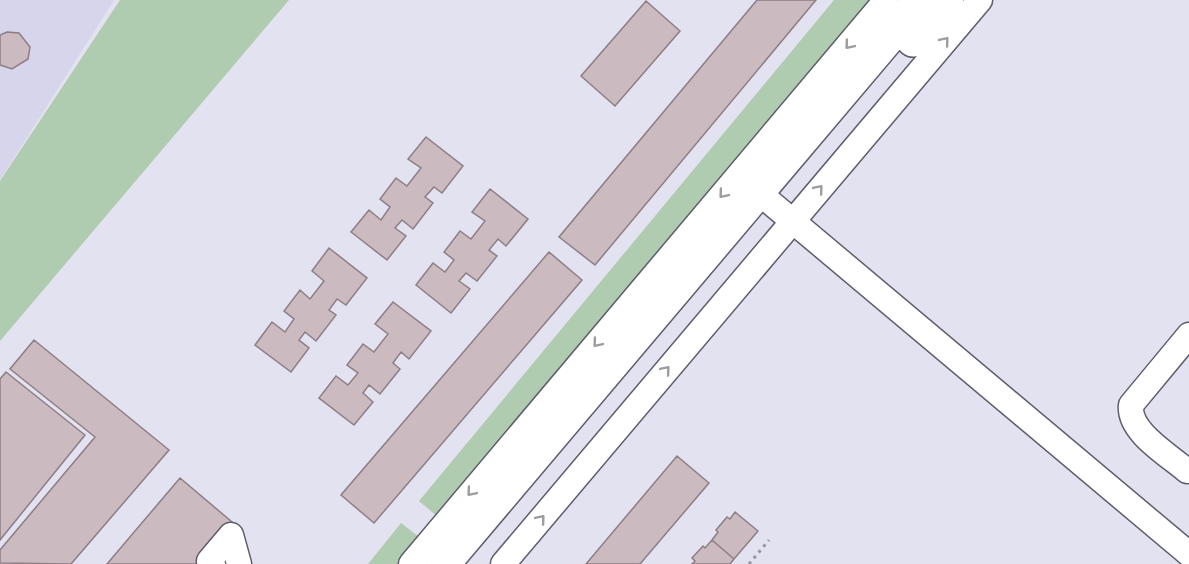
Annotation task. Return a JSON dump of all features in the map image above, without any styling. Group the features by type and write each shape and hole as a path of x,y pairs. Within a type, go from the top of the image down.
{"highway":[{"path":"443,564 775,206 920,0"},
{"path":"470,564 947,0"}],"street":[{"path":"411,564 886,0"},
{"path":"503,564 775,206 980,0"},
{"path":"775,206 1189,555"},
{"path":"1187,471 1138,428 1130,413 1131,405 1189,335"},
{"path":"213,564 209,561 231,535 239,564"}],"path":[{"path":"749,564 769,540"}],"shaded area":[{"path":"0,0 114,0 0,180"}],"green space":[{"path":"120,0 289,0 0,341 0,181"},
{"path":"834,0 887,0 445,523 419,501"},
{"path":"401,523 427,543 411,564 368,564"}],"building":[{"path":"757,0 816,0 595,265 559,237"},
{"path":"646,1 680,31 615,106 581,76"},
{"path":"7,32 19,33 30,47 28,59 12,69 0,65 0,35"},
{"path":"426,137 463,166 442,193 434,187 425,197 433,203 413,229 402,220 395,228 406,236 387,260 351,232 369,210 381,220 390,207 380,199 396,178 407,186 421,168 408,159"},
{"path":"490,189 528,219 506,246 498,239 489,250 497,256 477,281 466,273 459,281 470,289 451,313 416,285 433,263 445,272 454,260 444,252 460,231 471,239 485,221 472,212"},
{"path":"329,248 367,278 346,305 337,299 329,310 336,315 316,341 305,332 299,340 309,348 291,372 255,345 272,322 285,332 294,319 284,311 300,290 310,299 324,281 312,271"},
{"path":"549,252 582,280 374,523 341,495"},
{"path":"393,302 431,331 409,359 401,352 393,363 400,369 380,394 369,385 363,393 373,402 354,425 319,398 336,376 348,385 358,373 347,365 363,344 374,352 388,334 375,324"},
{"path":"34,340 169,450 71,564 0,563 0,550 95,437 10,369"},
{"path":"6,372 85,435 0,540 0,379"},
{"path":"677,456 709,483 640,564 586,564"},
{"path":"180,478 238,527 206,564 107,564"},
{"path":"735,512 758,531 734,559 712,540 718,532 716,530 727,517 730,519"},
{"path":"712,540 734,559 730,564 692,564 695,561 692,558"}]}
